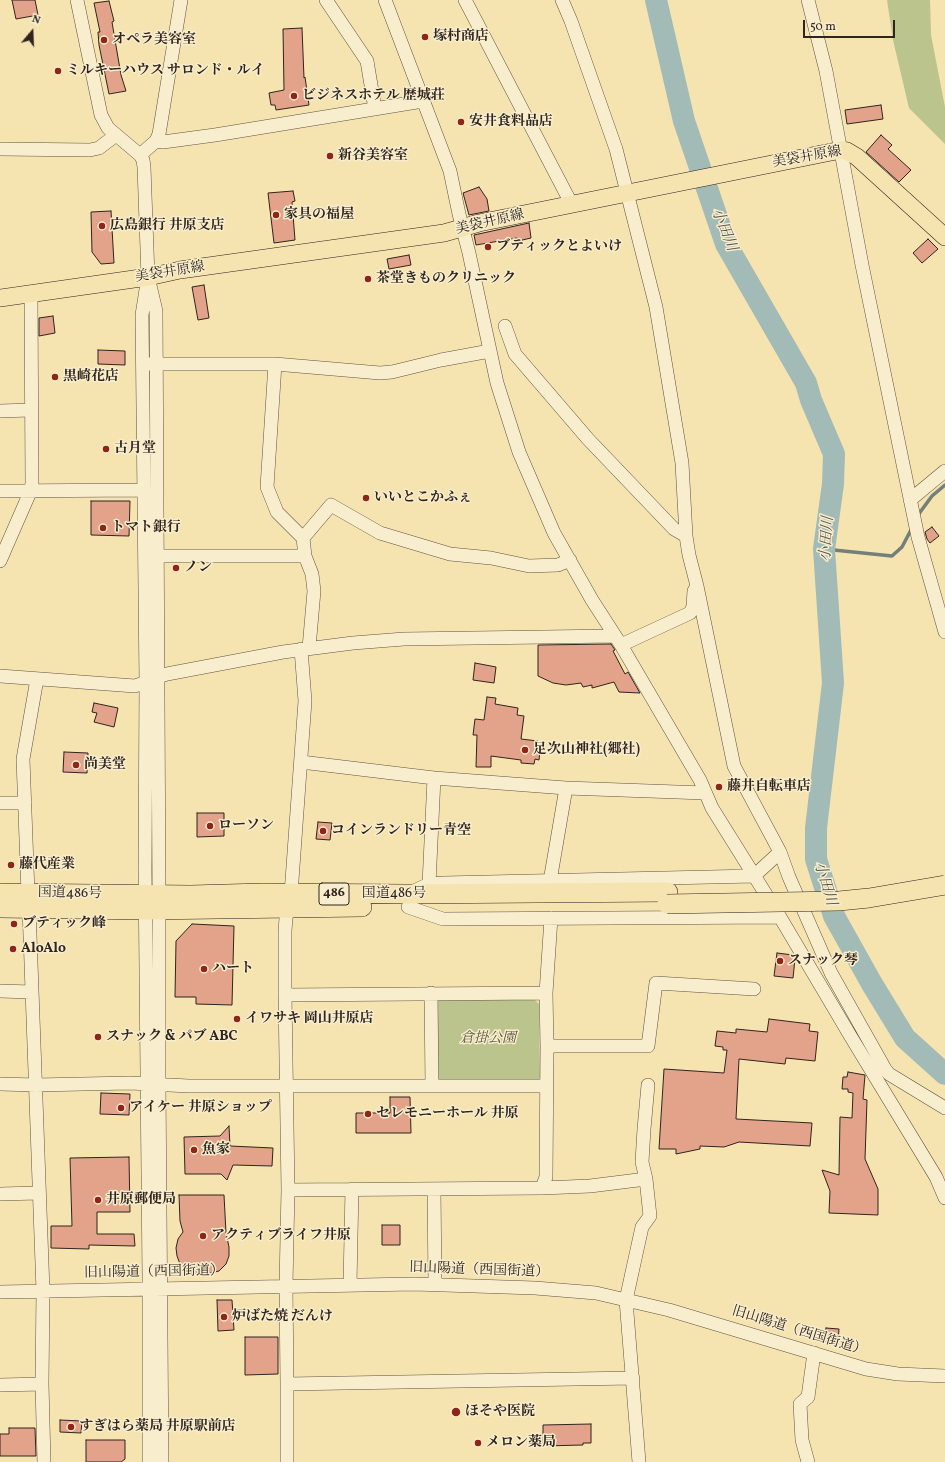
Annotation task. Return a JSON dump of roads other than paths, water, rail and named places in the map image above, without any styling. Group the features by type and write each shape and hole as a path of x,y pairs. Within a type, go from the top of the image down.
{"highway":[{"name":"486","path":"667,898 867,887 945,874"},
{"name":"486","path":"667,898 839,901 869,898 945,885"},
{"name":"国道486号","path":"0,893 29,901"},
{"name":"国道486号","path":"0,908 29,901 407,901 667,898"}],"main road":[{"name":"美袋井原線","path":"0,298 148,277 194,268 444,233 479,223 839,151 847,151 862,161 945,237"}],"street":[{"path":"77,0 100,115 108,128 140,155 143,160 144,167 148,277 142,315 143,490 152,902 155,1289 162,1462"},
{"path":"140,155 156,141 159,134 181,0"},
{"path":"326,0 366,61 375,109"},
{"path":"385,0 450,171 497,383 519,452 554,533 592,600 700,780 712,808 936,1177 945,1198"},
{"path":"465,0 572,205"},
{"path":"562,0 571,21 616,149 629,193 658,316 682,463 686,536 689,555 697,586 734,766 780,852 830,973 884,1069 945,1108"},
{"path":"808,0 826,71 839,151 918,537 945,632"},
{"path":"156,141 163,142 215,135 423,101"},
{"path":"0,149 90,150 99,148 116,135"},
{"path":"148,277 156,307 157,364 158,678 152,902"},
{"path":"0,561 31,490 31,294"},
{"path":"506,326 515,354 588,439 674,529 686,536"},
{"path":"142,364 275,364 380,373 392,372 441,360 490,351"},
{"path":"275,364 267,487 277,512 303,538 305,556 312,574 314,591 305,648 305,701 301,762 290,901 286,931 285,995 288,1190 286,1285 287,1462"},
{"path":"0,410 30,410"},
{"path":"911,503 945,471"},
{"path":"0,491 143,490"},
{"path":"303,538 332,505 380,534 450,554 491,558 529,566 558,565 570,560"},
{"path":"144,556 305,556"},
{"path":"0,676 136,686 167,674 305,648 353,643 404,639 617,640 690,613 693,607 694,591 697,586"},
{"path":"37,679 24,750 31,992 36,1085 38,1193 43,1291 42,1384 44,1462"},
{"path":"301,762 434,778 566,788 705,793"},
{"path":"429,884 434,778"},
{"path":"550,881 566,788"},
{"path":"0,803 25,803"},
{"path":"780,852 754,876 429,884 407,901 443,919 780,918"},
{"path":"542,1188 546,1177 546,993 551,918"},
{"path":"798,948 805,946 810,949 826,971 830,973"},
{"path":"547,1046 648,1046 656,983 754,989"},
{"path":"0,991 31,992"},
{"path":"431,993 432,1086"},
{"path":"285,995 546,993"},
{"path":"0,1084 36,1085 130,1083 153,1085 287,1087 546,1086"},
{"path":"639,1462 626,1300 642,1227 650,1216 646,1180 642,1162 648,1085"},
{"path":"288,1190 542,1188 590,1186 646,1180"},
{"path":"434,1189 435,1284"},
{"path":"350,1284 352,1190"},
{"path":"0,1194 38,1193"},
{"name":"旧山陽道（西国街道）","path":"0,1292 350,1284 435,1284 596,1292 668,1310 866,1369 898,1374 945,1376"},
{"path":"150,1462 155,1289"},
{"path":"808,1462 802,1440 800,1404 808,1397 814,1353"},
{"path":"287,1384 633,1378"},
{"path":"0,1385 42,1384"}],"waterway":[{"name":"小田川","path":"656,0 684,121 726,244 806,383 811,400 834,454 833,484 824,549 833,683 816,828 816,859 834,916 872,984 905,1038 945,1074"},
{"path":"918,515 932,496 945,485"},
{"path":"824,549 892,556 902,547 912,528"}],"place":[{"name":"塚村商店","path":"425,37"},
{"name":"オペラ美容室","path":"104,40"},
{"name":"ミルキーハウス サロンド・ルイ","path":"58,71"},
{"name":"ビジネスホテル 歴城荘","path":"294,96"},
{"name":"安井食料品店","path":"461,122"},
{"name":"新谷美容室","path":"330,156"},
{"name":"家具の福屋","path":"276,215"},
{"name":"広島銀行 井原支店","path":"102,226"},
{"name":"ブティックとよいけ","path":"488,247"},
{"name":"茶堂きものクリニック","path":"368,279"},
{"name":"黒崎花店","path":"55,377"},
{"name":"古月堂","path":"106,449"},
{"name":"いいとこかふぇ","path":"366,498"},
{"name":"トマト銀行","path":"103,528"},
{"name":"ノン","path":"176,568"},
{"name":"足次山神社(郷社)","path":"525,750"},
{"name":"尚美堂","path":"76,765"},
{"name":"藤井自転車店","path":"719,787"},
{"name":"ローソン","path":"210,826"},
{"name":"コインランドリー青空","path":"323,831"},
{"name":"藤代産業","path":"11,865"},
{"name":"ブティック峰","path":"14,924"},
{"name":"AloAlo","path":"13,949"},
{"name":"スナック琴","path":"780,961"},
{"name":"ハート","path":"204,969"},
{"name":"イワサキ 岡山井原店","path":"237,1019"},
{"name":"スナック & パブ ABC","path":"98,1037"},
{"name":"アイケー 井原ショップ","path":"121,1108"},
{"name":"セレモニーホール 井原","path":"368,1114"},
{"name":"魚家","path":"194,1150"},
{"name":"井原郵便局","path":"98,1200"},
{"name":"アクティブライフ井原","path":"203,1236"},
{"name":"炉ばた焼 だんけ","path":"224,1317"},
{"name":"ほそや医院","path":"456,1412"},
{"name":"すぎはら薬局 井原駅前店","path":"71,1427"},
{"name":"メロン薬局","path":"478,1443"}],"park label":[{"name":"倉掛公園","path":"488,1039"}]}
